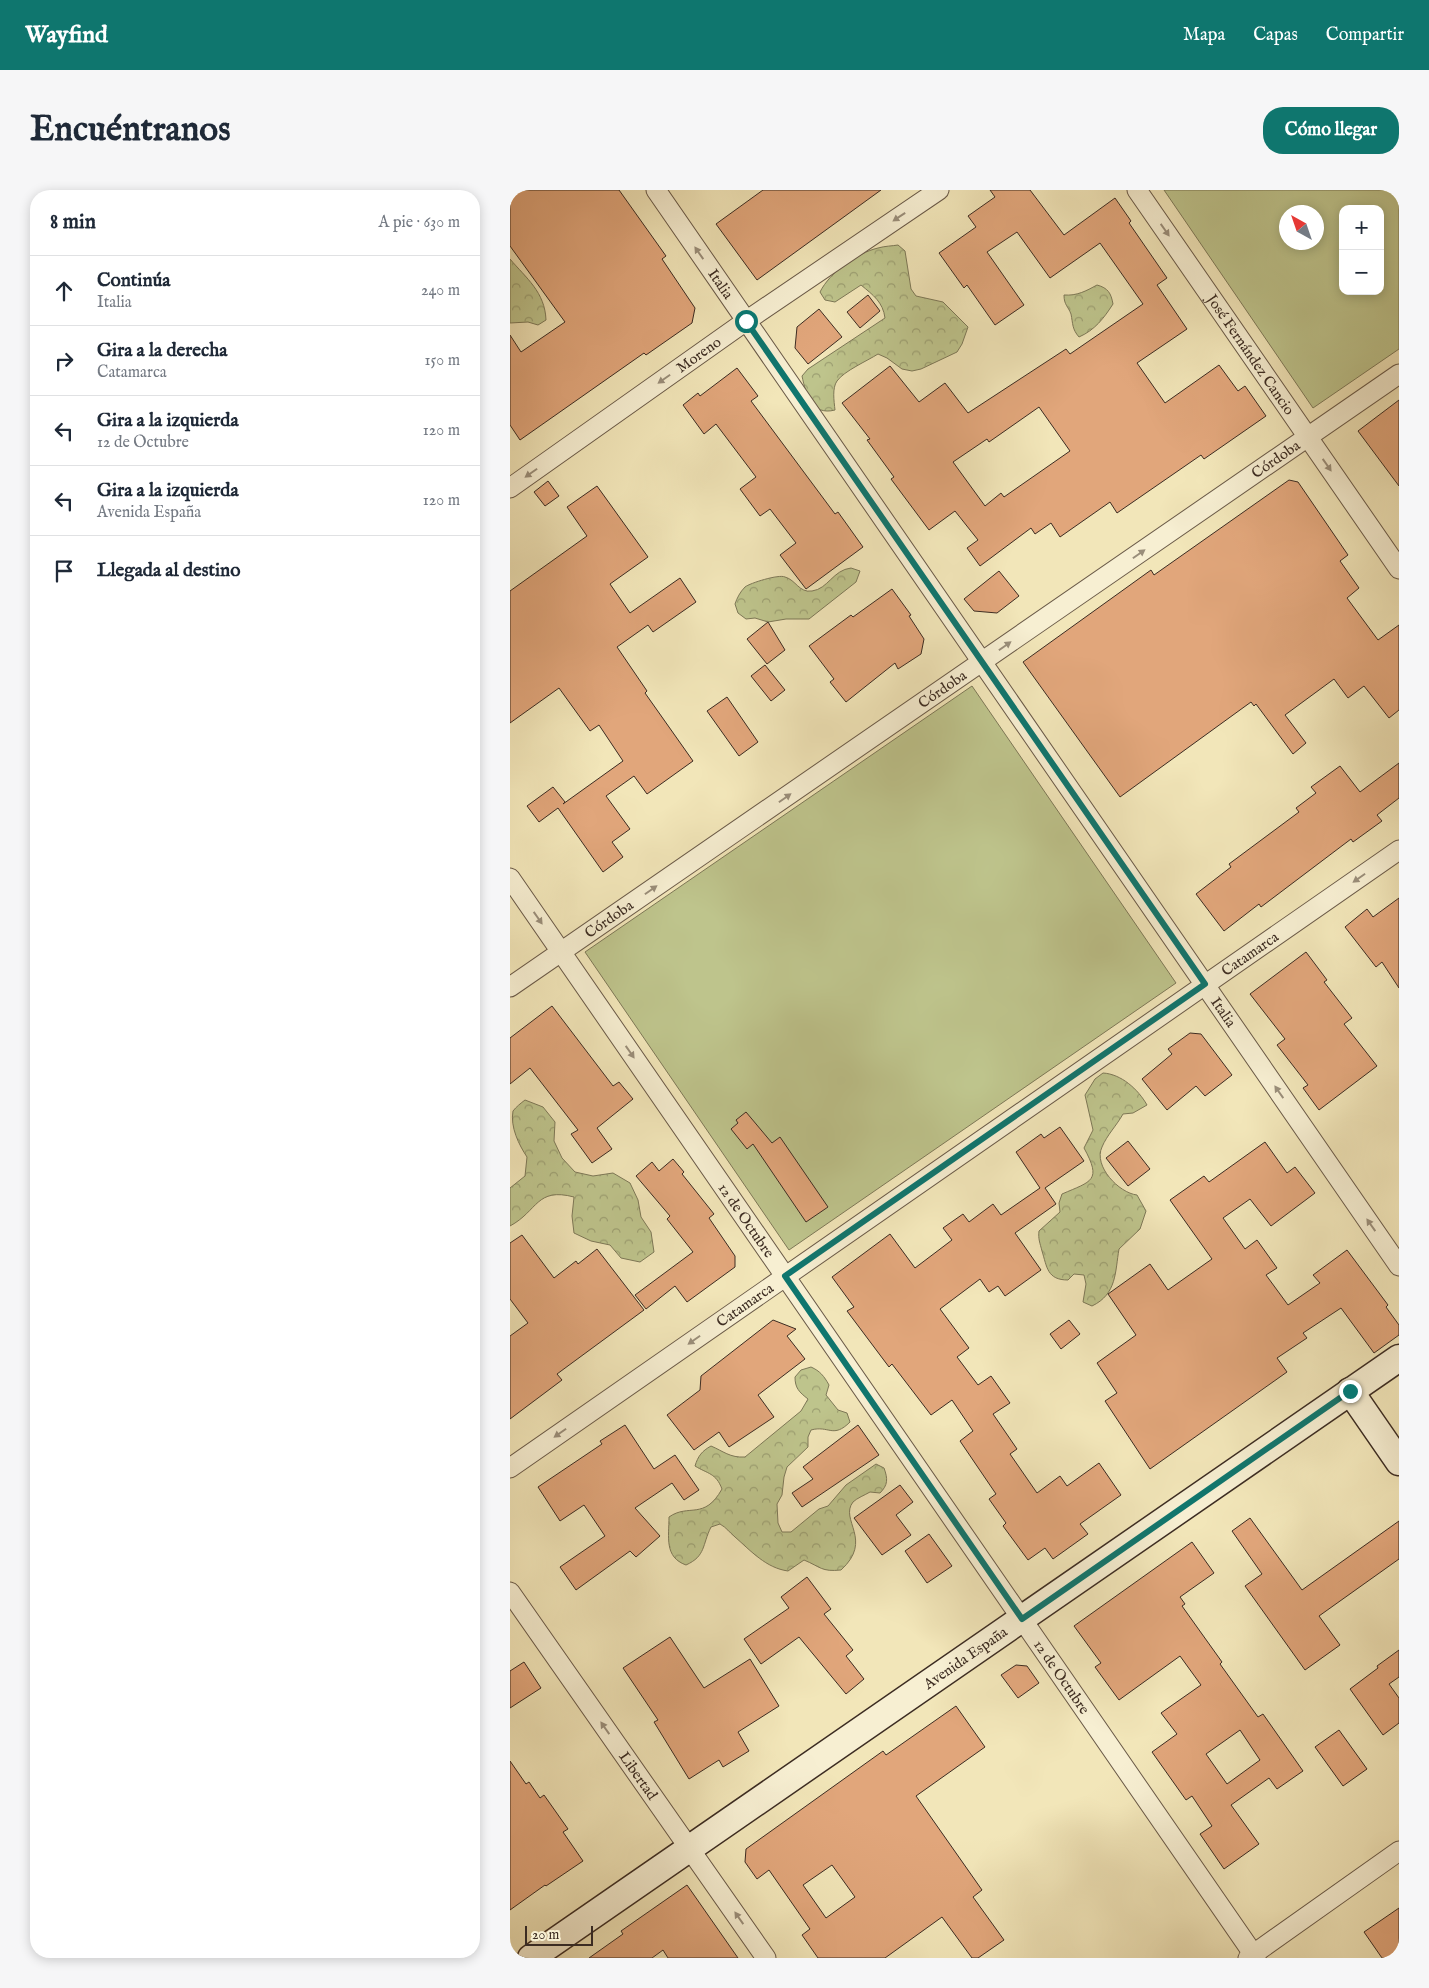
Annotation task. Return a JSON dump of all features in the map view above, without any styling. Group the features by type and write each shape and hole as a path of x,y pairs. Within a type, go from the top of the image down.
{"main road":[{"name":"Avenida España","path":"531,1958 1399,1358"},
{"path":"1350,1391 1399,1462"}],"street":[{"name":"Italia","path":"656,190 1399,1266"},
{"name":"Moreno","path":"510,488 746,321 939,190"},
{"name":"José Fernández Cancio","path":"1137,190 1399,569"},
{"name":"Córdoba","path":"510,987 1399,374"},
{"name":"Catamarca","path":"510,1468 1399,850"},
{"name":"12 de Octubre","path":"510,878 1022,1619 1252,1957"},
{"name":"Libertad","path":"510,1592 766,1958"},
{"path":"1252,1957 1399,1851"}],"green space":[{"path":"1164,190 1399,190 1399,349 1313,408"},
{"path":"898,245 905,251 911,289 916,296 943,302 968,327 962,344 957,352 921,369 912,371 902,369 878,354 840,377 835,384 835,410 821,410 808,397 802,376 808,369 885,318 880,303 861,285 835,302 825,300 820,292 830,277 845,264 861,254 886,246"},
{"path":"510,259 534,286 542,301 546,320 538,325 528,322 510,323"},
{"path":"1097,285 1108,292 1113,304 1099,323 1079,337 1074,329 1064,295 1077,294"},
{"path":"851,568 860,571 856,582 809,619 786,619 768,622 755,618 746,619 738,613 735,604 738,597 745,587 753,583 782,576 804,590 812,591 818,590 845,569"},
{"path":"972,686 1176,983 789,1250 585,952"},
{"path":"1103,1073 1116,1076 1128,1083 1139,1093 1147,1105 1133,1113 1123,1114 1104,1143 1100,1154 1104,1170 1109,1177 1123,1189 1137,1195 1146,1211 1140,1229 1119,1249 1115,1274 1110,1289 1100,1301 1092,1306 1083,1302 1086,1284 1084,1275 1074,1274 1068,1280 1056,1278 1049,1272 1039,1241 1039,1231 1060,1212 1059,1203 1062,1194 1081,1186 1093,1174 1084,1148 1093,1130 1085,1095 1095,1079"},
{"path":"525,1100 543,1107 555,1122 554,1141 562,1158 575,1172 593,1176 613,1173 630,1183 638,1200 641,1217 651,1232 654,1252 640,1262 621,1258 610,1245 591,1241 574,1233 572,1216 574,1197 552,1195 544,1198 510,1226 510,1188 525,1176 527,1157 518,1141 512,1117 513,1111"},
{"path":"811,1367 825,1379 829,1385 826,1395 838,1410 847,1413 850,1422 835,1431 811,1430 808,1437 808,1447 787,1467 782,1495 777,1504 778,1523 782,1532 791,1532 819,1509 828,1506 846,1485 876,1464 884,1468 887,1479 885,1487 880,1493 870,1492 859,1498 853,1502 850,1509 856,1540 855,1549 850,1559 841,1570 825,1570 804,1560 788,1571 780,1569 759,1558 720,1524 711,1527 703,1549 697,1558 686,1565 679,1561 674,1557 669,1545 669,1517 676,1513 696,1510 709,1505 722,1489 714,1477 695,1466 699,1457 711,1446 731,1455 745,1457 801,1411 808,1399 798,1390 795,1377 801,1370"}],"building":[{"path":"510,190 619,190 666,256 662,259 695,308 692,323 646,355 644,353 520,440 510,425 510,335 521,352 565,322 510,246"},
{"path":"763,190 881,190 757,280 716,224"},
{"path":"990,190 1030,190 1064,235 1115,198 1131,221 1129,223 1167,278 1157,285 1187,329 1137,363 1165,403 1219,365 1238,391 1245,386 1266,416 1204,459 1201,455 1117,513 1110,502 1060,537 1051,523 1035,534 1031,528 980,566 967,548 978,540 955,511 929,530 891,479 894,477 867,440 870,439 842,403 890,366 919,402 945,383 968,413 1066,349 1070,354 1143,304 1100,243 1050,278 1017,232 987,252 1024,305 995,325 967,285 964,288 939,253 976,227 968,216 995,197","holes":["1039,407 1070,451 1004,497 1001,493 985,506 953,462 987,439 989,442"]},
{"path":"868,295 880,311 860,328 847,312"},
{"path":"819,309 842,337 808,364 795,348 797,327"},
{"path":"737,368 758,396 751,401 835,514 838,512 863,547 806,589 780,555 796,543 770,509 760,516 740,489 756,477 716,424 704,434 683,405 698,393 700,396"},
{"path":"1399,400 1399,486 1358,431"},
{"path":"1289,480 1298,482 1348,555 1340,561 1359,588 1347,598 1378,640 1399,625 1399,710 1389,718 1364,686 1348,698 1334,679 1285,715 1306,743 1293,754 1256,704 1254,706 1251,702 1120,797 1023,662 1151,570 1154,575"},
{"path":"548,481 559,496 545,506 534,492"},
{"path":"597,486 648,557 610,584 630,613 680,578 696,602 653,632 648,625 617,647 647,691 645,693 693,761 647,794 634,776 606,796 630,829 612,842 623,857 603,872 558,808 539,822 527,806 553,787 565,802 563,804 623,761 599,725 590,731 559,688 510,723 510,591 587,536 567,507"},
{"path":"999,571 1019,596 997,613 974,611 964,599"},
{"path":"892,589 911,615 909,616 924,639 921,654 898,669 895,663 846,702 830,682 834,679 809,646 851,615 853,617"},
{"path":"768,622 785,650 767,664 747,639"},
{"path":"765,665 785,690 771,701 751,676"},
{"path":"727,697 758,742 739,756 707,711"},
{"path":"1399,763 1399,798 1377,815 1382,821 1353,842 1351,839 1261,907 1259,904 1224,931 1196,894 1231,867 1229,864 1299,812 1296,808 1316,793 1311,787 1340,766 1360,792"},
{"path":"1399,898 1399,988 1382,962 1376,967 1345,927 1367,909 1373,917"},
{"path":"1306,952 1327,980 1324,982 1352,1018 1344,1024 1377,1066 1319,1110 1303,1088 1308,1085 1277,1045 1285,1039 1250,994"},
{"path":"552,1006 613,1086 619,1082 633,1099 597,1128 612,1149 592,1163 571,1134 578,1130 530,1068 510,1084 510,1038"},
{"path":"1190,1033 1201,1034 1232,1075 1205,1096 1196,1086 1167,1110 1142,1079 1172,1054 1168,1049"},
{"path":"746,1112 772,1143 780,1137 828,1207 806,1222 753,1144 747,1149 731,1129 738,1123 736,1120"},
{"path":"1060,1127 1084,1161 1045,1188 1056,1204 1015,1233 1041,1270 1005,1296 998,1286 989,1292 980,1279 940,1309 969,1348 957,1357 978,1385 991,1376 1010,1403 993,1414 1017,1449 1010,1454 1037,1493 1060,1476 1067,1486 1099,1463 1121,1495 1080,1524 1088,1534 1053,1559 1045,1548 1028,1560 1003,1526 1006,1523 989,1499 996,1494 960,1441 973,1431 952,1400 931,1415 892,1364 889,1367 847,1311 854,1307 832,1277 890,1234 915,1268 952,1240 943,1228 963,1214 969,1222 993,1204 1001,1215 1040,1188 1016,1152 1041,1134 1044,1138"},
{"path":"1128,1141 1150,1169 1128,1186 1106,1158"},
{"path":"1265,1142 1287,1173 1295,1167 1315,1193 1271,1226 1250,1199 1223,1218 1245,1249 1257,1240 1277,1268 1266,1275 1288,1305 1320,1283 1313,1275 1347,1250 1388,1305 1386,1307 1399,1325 1399,1335 1374,1353 1341,1308 1303,1333 1307,1338 1277,1358 1287,1372 1150,1469 1105,1401 1117,1393 1097,1363 1136,1335 1108,1294 1150,1264 1168,1290 1212,1259 1170,1200 1204,1176 1209,1182"},
{"path":"673,1159 684,1172 682,1174 714,1214 709,1218 735,1256 735,1267 687,1302 675,1286 646,1309 635,1295 693,1252 667,1219 670,1216 636,1176 652,1162 659,1171"},
{"path":"522,1235 554,1278 576,1261 578,1264 597,1249 644,1310 557,1374 562,1380 510,1419 510,1336 528,1323 510,1299 510,1243"},
{"path":"773,1320 796,1329 787,1336 805,1359 758,1395 774,1417 729,1447 719,1432 694,1450 667,1415 700,1390 701,1376"},
{"path":"1069,1320 1080,1334 1061,1349 1050,1334"},
{"path":"625,1425 654,1469 675,1455 699,1490 684,1500 672,1483 635,1508 660,1536 636,1557 630,1551 576,1590 560,1567 605,1536 584,1505 560,1521 538,1487 602,1444 600,1441"},
{"path":"858,1425 879,1455 802,1507 792,1493 813,1479 803,1467"},
{"path":"900,1485 913,1502 896,1515 911,1535 882,1555 854,1518"},
{"path":"1250,1518 1302,1590 1399,1521 1399,1559 1319,1616 1340,1645 1305,1670 1245,1586 1262,1574 1232,1531"},
{"path":"929,1534 952,1566 927,1583 905,1551"},
{"path":"1192,1542 1214,1573 1180,1597 1185,1604 1182,1606 1258,1717 1263,1714 1303,1771 1277,1789 1269,1778 1231,1805 1259,1844 1224,1869 1200,1834 1212,1826 1192,1796 1186,1800 1152,1752 1177,1734 1161,1713 1201,1685 1180,1656 1119,1700 1095,1667 1101,1663 1074,1626","holes":["1240,1730 1260,1760 1227,1784 1206,1754"]},
{"path":"807,1577 831,1609 824,1614 853,1650 846,1656 864,1679 846,1694 799,1637 761,1664 744,1639 789,1608 781,1597"},
{"path":"670,1637 704,1688 750,1659 779,1706 738,1732 749,1751 723,1767 719,1760 689,1779 654,1722 658,1720 623,1668"},
{"path":"1399,1650 1399,1677 1389,1684 1399,1698 1399,1723 1383,1735 1350,1689"},
{"path":"524,1662 541,1688 510,1708 510,1671"},
{"path":"1016,1665 1027,1666 1039,1683 1018,1698 1001,1675"},
{"path":"956,1706 985,1747 916,1796 982,1890 973,1897 1004,1940 978,1958 972,1958 942,1917 885,1958 818,1958 802,1935 810,1929 769,1870 757,1879 745,1862 746,1849 883,1751 886,1755","holes":["832,1865 855,1897 826,1918 803,1885"]},
{"path":"1339,1730 1367,1769 1343,1786 1315,1747"},
{"path":"510,1761 526,1784 529,1782 540,1798 544,1795 568,1829 563,1832 583,1861 510,1910"},
{"path":"687,1885 738,1958 668,1958 663,1950 652,1958 589,1958 623,1934 621,1931"},
{"path":"1399,1908 1399,1951 1389,1958 1382,1958 1364,1932"}],"route":[{"path":"746,321 1205,984 785,1276 1022,1619 1350,1391"}]}
